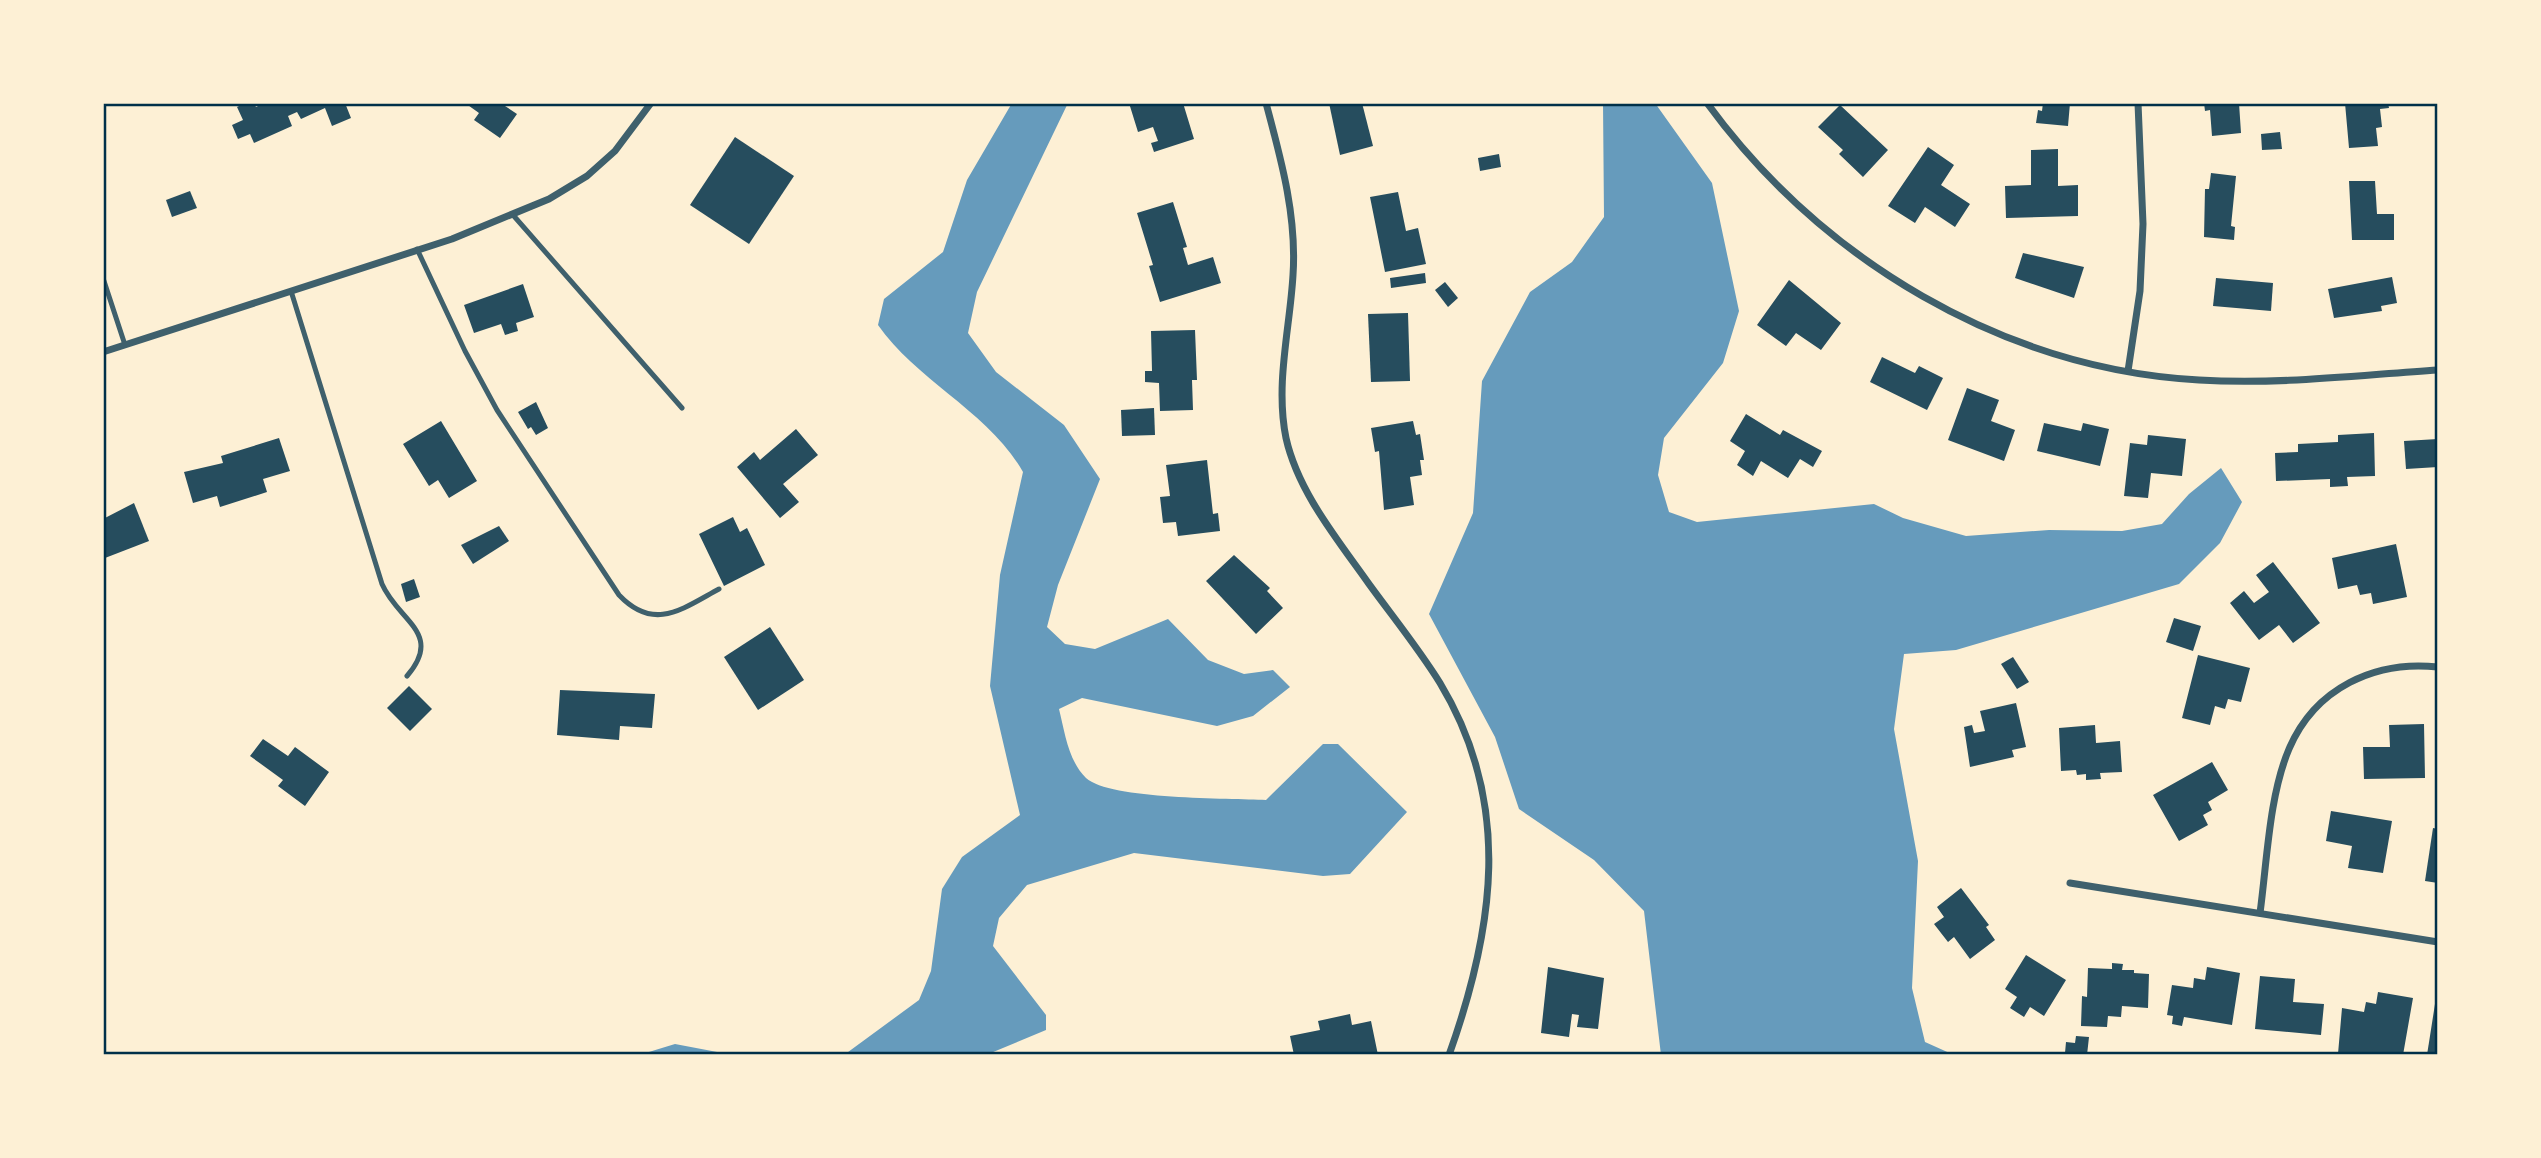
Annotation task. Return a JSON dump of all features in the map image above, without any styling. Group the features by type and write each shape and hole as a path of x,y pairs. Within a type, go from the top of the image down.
{"street":[{"path":"103,352 417,249 513,215 549,199 587,176 615,151 651,103"},
{"path":"1265,103 1290,207 1294,257 1282,407 1287,439 1297,469 1326,523 1440,684 1470,751 1485,806 1490,881 1484,930 1464,1012 1449,1055"},
{"path":"1707,103 1732,138 1778,189 1821,227 1901,284 1961,317 2017,341 2075,360 2128,371 2199,380 2262,381 2438,370"},
{"path":"2128,371 2140,291 2143,224 2138,103"},
{"path":"2260,913 2277,795 2288,750 2304,721 2326,697 2364,674 2414,665 2438,667"},
{"path":"2070,883 2438,942"}],"lane":[{"path":"513,215 682,408"},
{"path":"417,249 465,351 497,410 619,595 643,613 659,616 673,614 719,589"},
{"path":"103,278 125,345"},
{"path":"291,291 382,584 396,609 420,635 422,649 418,664 407,676"}],"water":[{"path":"1012,103 1068,103 977,292 968,333 996,372 1064,425 1100,479 1058,585 1047,627 1065,644 1095,649 1168,619 1208,660 1244,674 1273,670 1290,687 1253,716 1217,726 1082,698 1059,709 1075,763 1086,778 1099,785 1119,790 1172,796 1266,800 1323,744 1338,744 1407,812 1350,874 1323,876 1134,853 1027,885 999,918 993,946 1046,1015 1046,1030 986,1055 844,1055 919,1000 931,971 942,889 962,857 1020,815 990,686 1000,575 1023,472 1009,451 991,432 912,363 878,325 884,299 943,252 967,180"},
{"path":"1603,103 1655,103 1712,183 1739,311 1723,363 1664,438 1658,475 1669,512 1697,522 1874,504 1903,518 1966,536 2049,530 2122,531 2162,524 2189,494 2221,468 2242,502 2220,543 2179,584 1956,650 1904,654 1894,729 1918,861 1912,988 1925,1042 1954,1055 1661,1055 1644,911 1594,860 1519,809 1495,737 1429,614 1473,513 1482,381 1530,292 1572,262 1604,217"},
{"path":"675,1044 733,1055 639,1055"}],"building":[{"path":"254,103 256,107 264,103 282,103 283,106 291,103 345,103 351,118 332,126 325,108 301,119 297,112 288,116 292,126 254,143 250,134 238,139 232,125 243,120 237,107"},
{"path":"465,103 507,103 505,106 517,114 500,138 474,120 479,113"},
{"path":"1129,103 1183,103 1194,139 1154,152 1151,143 1158,141 1153,127 1138,132"},
{"path":"1329,103 1362,103 1373,146 1340,155"},
{"path":"2043,103 2070,103 2068,126 2036,123 2038,110 2042,111"},
{"path":"2204,103 2239,103 2241,133 2212,136 2210,110 2205,111"},
{"path":"2345,103 2388,103 2389,108 2380,109 2382,127 2376,128 2378,146 2349,148"},
{"path":"1840,105 1888,150 1863,177 1839,154 1843,150 1818,127"},
{"path":"2280,132 2282,149 2262,150 2261,134"},
{"path":"735,137 794,176 749,244 690,205"},
{"path":"1928,147 1954,165 1941,185 1970,204 1955,227 1925,207 1915,223 1888,206"},
{"path":"2058,149 2058,186 2078,185 2078,216 2006,218 2005,186 2031,185 2031,150"},
{"path":"1499,154 1501,167 1480,171 1478,158"},
{"path":"2211,173 2236,176 2231,226 2235,227 2234,240 2204,237 2205,189 2209,189"},
{"path":"2349,181 2375,181 2377,214 2394,214 2394,240 2352,240"},
{"path":"190,191 197,208 172,217 166,200"},
{"path":"1398,192 1406,231 1418,228 1426,264 1385,272 1370,197"},
{"path":"1173,202 1187,247 1183,248 1188,265 1213,257 1221,283 1160,302 1149,266 1153,265 1137,213"},
{"path":"2023,253 2084,267 2074,298 2015,278"},
{"path":"1425,273 1426,283 1391,288 1390,278"},
{"path":"2392,277 2397,303 2381,306 2382,311 2334,318 2328,289"},
{"path":"2216,278 2273,283 2271,311 2213,306"},
{"path":"1789,280 1841,323 1821,350 1796,333 1786,346 1757,325"},
{"path":"1445,282 1458,298 1448,307 1435,290"},
{"path":"523,284 534,317 516,323 518,331 505,335 501,324 474,333 464,305"},
{"path":"1408,313 1410,381 1371,382 1368,314"},
{"path":"1195,330 1197,380 1192,380 1193,410 1160,411 1159,383 1145,382 1145,371 1152,371 1151,331"},
{"path":"1882,357 1915,373 1919,366 1943,378 1927,410 1870,382"},
{"path":"1967,388 1999,400 1991,421 2015,430 2004,461 1948,440"},
{"path":"536,402 548,428 536,435 531,427 528,429 518,412"},
{"path":"1154,408 1155,435 1122,436 1121,410"},
{"path":"1746,414 1780,435 1783,430 1822,451 1813,467 1800,459 1788,478 1761,461 1753,476 1737,465 1745,451 1730,441"},
{"path":"441,421 477,481 449,498 438,480 429,486 403,444"},
{"path":"1413,421 1416,435 1420,434 1424,460 1420,460 1422,475 1410,477 1414,505 1384,510 1379,451 1375,452 1371,428"},
{"path":"2044,423 2081,431 2083,423 2109,429 2100,466 2037,451"},
{"path":"796,429 818,455 783,484 799,502 780,518 737,467 754,452 760,460"},
{"path":"2374,433 2375,476 2347,477 2348,486 2330,487 2330,479 2276,481 2275,453 2298,452 2298,444 2338,442 2338,435"},
{"path":"2148,435 2186,439 2182,476 2151,473 2148,498 2124,496 2130,443 2147,445"},
{"path":"279,438 290,471 263,479 267,492 220,507 217,496 193,503 184,472 223,463 221,456"},
{"path":"2438,439 2438,467 2406,469 2404,441"},
{"path":"1207,460 1213,514 1218,513 1220,531 1178,536 1176,522 1163,523 1160,497 1170,496 1166,465"},
{"path":"134,503 149,541 105,558 103,519"},
{"path":"733,517 740,532 747,528 765,565 724,586 699,534"},
{"path":"499,526 509,541 473,564 461,545"},
{"path":"2396,544 2407,597 2373,604 2371,593 2360,595 2357,585 2338,589 2332,558"},
{"path":"1234,555 1270,588 1267,591 1283,608 1256,634 1206,581"},
{"path":"2273,562 2320,623 2293,643 2279,625 2259,640 2230,603 2244,591 2254,603 2269,592 2256,575"},
{"path":"414,579 420,597 406,602 401,584"},
{"path":"2174,618 2201,626 2193,651 2166,642"},
{"path":"770,627 804,680 758,710 724,657"},
{"path":"2198,655 2250,668 2241,702 2228,699 2225,709 2215,706 2210,725 2182,718"},
{"path":"2013,657 2029,682 2017,689 2001,664"},
{"path":"409,686 432,709 410,731 387,708"},
{"path":"560,690 655,694 652,728 620,726 619,740 557,735"},
{"path":"2016,703 2026,747 2012,750 2014,757 1970,767 1964,727 1972,725 1974,733 1985,731 1980,711"},
{"path":"2424,724 2425,778 2364,779 2363,747 2390,747 2389,725"},
{"path":"2095,725 2096,743 2120,741 2122,772 2100,773 2101,779 2086,780 2086,774 2077,775 2076,770 2061,771 2059,728"},
{"path":"263,739 288,756 295,747 329,772 305,806 278,786 283,780 250,756"},
{"path":"2212,762 2228,790 2208,802 2212,810 2203,815 2208,825 2179,841 2153,795"},
{"path":"2331,811 2392,821 2383,873 2348,868 2352,846 2326,841"},
{"path":"2433,828 2438,829 2438,883 2425,881"},
{"path":"1961,888 1989,925 1986,927 1995,940 1970,959 1954,937 1948,942 1934,924 1944,917 1937,907"},
{"path":"2026,955 2066,980 2044,1016 2030,1007 2024,1017 2010,1008 2017,997 2005,989"},
{"path":"2112,963 2123,964 2122,970 2149,974 2148,1008 2122,1006 2121,1017 2108,1016 2107,1027 2081,1026 2082,996 2087,997 2088,968 2112,969"},
{"path":"1548,967 1604,978 1598,1029 1577,1027 1579,1015 1572,1014 1569,1037 1541,1033"},
{"path":"2207,967 2240,973 2232,1025 2184,1017 2182,1026 2172,1024 2173,1016 2167,1015 2172,985 2193,988 2194,978 2205,980"},
{"path":"2260,976 2295,979 2293,1002 2324,1004 2321,1035 2255,1029"},
{"path":"2378,992 2413,998 2403,1055 2338,1054 2342,1008 2364,1012 2366,1002 2376,1004"},
{"path":"2435,1004 2438,1004 2438,1055 2427,1055"},
{"path":"1350,1014 1352,1025 1371,1021 1378,1055 1294,1055 1290,1036 1320,1030 1318,1021"},
{"path":"2076,1036 2089,1037 2087,1055 2065,1053 2066,1042 2075,1043"}]}
